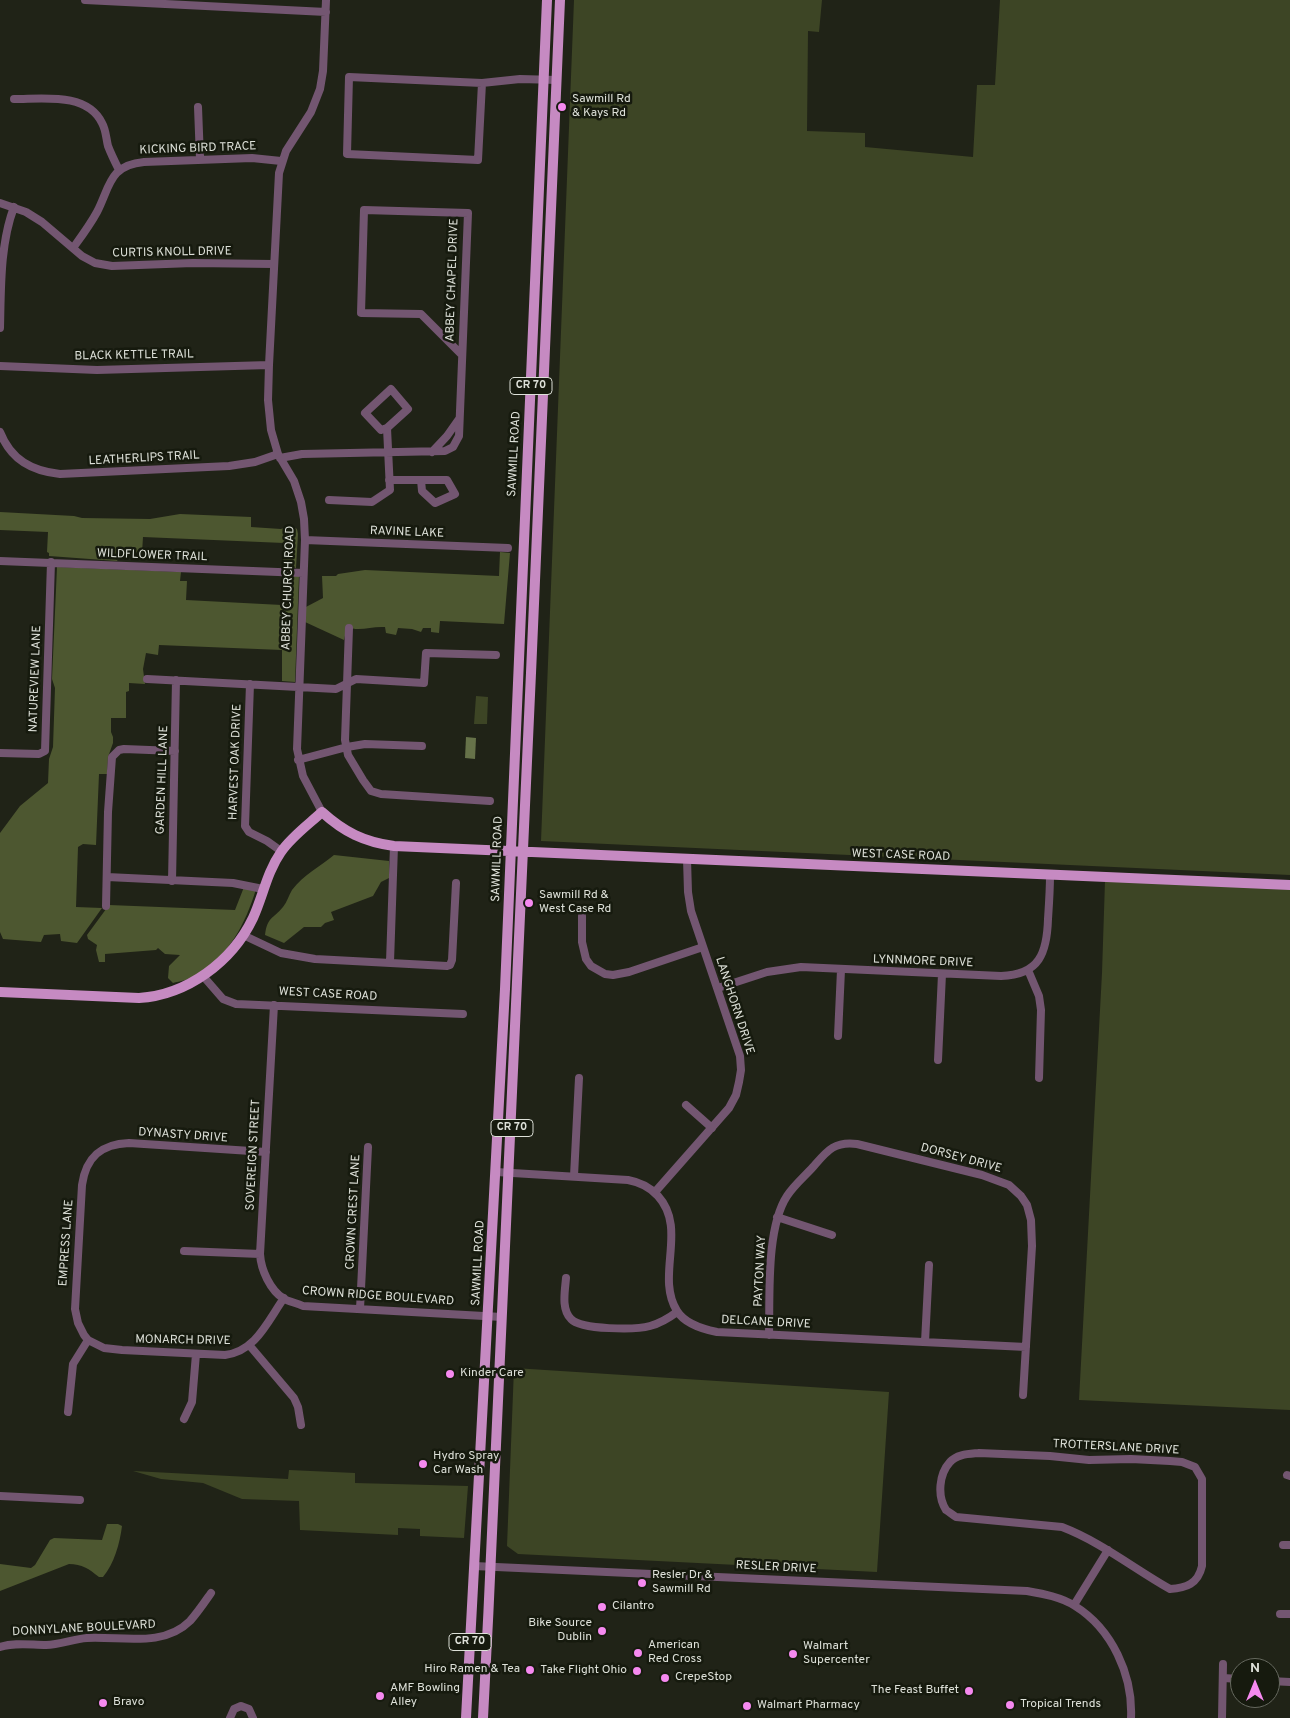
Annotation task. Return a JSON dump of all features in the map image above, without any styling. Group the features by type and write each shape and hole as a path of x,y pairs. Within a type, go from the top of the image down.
{"main road":[{"name":"SAWMILL ROAD","path":"466,1718 496,1172 547,0"},
{"name":"SAWMILL ROAD","path":"483,1718 510,1173 560,0"},
{"name":"ABBEY CHURCH ROAD","path":"322,812 362,839 394,846 510,852"},
{"path":"0,992 149,997 186,985 203,976 226,957 243,935 253,918 267,876 281,851 322,812"},
{"name":"WEST CASE ROAD","path":"510,852 1290,886"}],"street":[{"path":"84,0 326,12"},
{"name":"ABBEY CHURCH ROAD","path":"322,812 305,782 298,760 298,687 304,519 294,481 279,456 269,419 269,365 277,188 281,162 291,140 311,112 318,94 324,71 326,0"},
{"path":"482,83 478,160 347,154 350,77 482,83 520,79 557,80"},
{"path":"14,98 66,100 84,105 92,110 102,122 107,144 119,170 111,180 91,223 73,248"},
{"path":"198,107 200,159"},
{"name":"KICKING BIRD TRACE","path":"119,170 134,163 200,159 266,158 281,162"},
{"name":"CURTIS KNOLL DRIVE","path":"0,203 14,207 42,222 88,260 112,266 193,263 273,264"},
{"path":"0,328 4,244 7,225 14,207"},
{"name":"ABBEY CHAPEL DRIVE","path":"279,456 446,451 452,447 459,436 468,213 364,210 362,312 421,314 462,355"},
{"name":"BLACK KETTLE TRAIL","path":"0,366 97,370 269,365"},
{"path":"391,389 408,409 387,428 381,430 365,413 391,389"},
{"path":"432,452 460,419"},
{"path":"329,500 372,502 390,490 387,428"},
{"name":"LEATHERLIPS TRAIL","path":"0,432 6,445 14,455 35,469 60,474 229,466 279,456"},
{"path":"389,480 421,480"},
{"name":"RAVINE LAKE","path":"304,540 508,548"},
{"name":"WILDFLOWER TRAIL","path":"0,561 303,573"},
{"name":"NATUREVIEW LANE","path":"0,753 39,754 45,750 51,562"},
{"path":"349,628 345,740 348,755 371,790 376,793 490,801"},
{"path":"147,678 336,689 356,679 424,683 426,653 496,655"},
{"name":"GARDEN HILL LANE","path":"172,881 176,680"},
{"name":"HARVEST OAK DRIVE","path":"250,684 245,826 249,832 281,851"},
{"path":"298,760 347,746 365,744 422,746"},
{"path":"106,906 108,812 112,757 119,750 124,749 175,751"},
{"path":"390,962 394,846"},
{"name":"LANGHORN DRIVE","path":"654,1192 712,1128 733,1101 740,1082 741,1070 736,1044 689,902 687,860"},
{"path":"1039,1078 1041,1010 1039,996 1028,970 1037,964 1046,945 1050,876"},
{"path":"107,877 233,883 263,889"},
{"path":"243,935 281,953 315,959 450,965 452,960 456,883"},
{"path":"582,916 582,942 586,959 591,966 605,974 614,975 629,972 703,947"},
{"name":"LYNNMORE DRIVE","path":"718,988 782,969 801,967 1008,976 1028,970"},
{"path":"838,1036 841,970"},
{"path":"938,1060 942,974"},
{"name":"WEST CASE ROAD","path":"203,976 218,994 229,1002 236,1004 463,1014"},
{"name":"SOVEREIGN STREET","path":"274,1005 260,1260 268,1282 284,1298"},
{"path":"574,1176 579,1078"},
{"path":"686,1105 712,1128"},
{"name":"DORSEY DRIVE","path":"817,1162 835,1146 843,1143 858,1144 982,1175 1004,1182 1013,1188 1027,1205 1031,1220 1032,1246 1023,1396"},
{"name":"DYNASTY DRIVE","path":"101,1151 114,1145 129,1144 266,1152"},
{"name":"CROWN CREST LANE","path":"360,1309 368,1147"},
{"name":"EMPRESS LANE","path":"88,1340 80,1329 75,1313 76,1269 83,1179 90,1161 101,1151"},
{"name":"PAYTON WAY","path":"769,1335 773,1239 777,1217 788,1196 817,1162"},
{"path":"496,1172 635,1181 654,1192 661,1200 670,1217 672,1236 670,1293 678,1312 658,1323 641,1328 580,1324 571,1319 566,1310 566,1278"},
{"path":"777,1217 832,1235"},
{"path":"184,1250 260,1254"},
{"path":"925,1342 929,1265"},
{"path":"284,1298 250,1346 289,1390 298,1407 301,1425"},
{"name":"CROWN RIDGE BOULEVARD","path":"284,1298 303,1306 502,1316"},
{"name":"DELCANE DRIVE","path":"678,1312 695,1326 717,1332 1026,1347"},
{"path":"68,1412 73,1364 88,1340"},
{"name":"MONARCH DRIVE","path":"88,1340 113,1350 196,1354 234,1354 250,1346"},
{"path":"184,1419 192,1402 196,1354"},
{"name":"TROTTERSLANE DRIVE","path":"979,1453 1050,1456 1089,1460 1144,1459 1182,1462 1195,1468 1202,1479 1203,1492 1202,1566 1196,1580 1190,1585 1170,1589 1108,1550 1062,1526 956,1517 947,1510 942,1500 940,1487 942,1474 950,1461 964,1454 979,1453"},
{"path":"0,1496 80,1500"},
{"path":"1074,1605 1108,1550"},
{"name":"RESLER DRIVE","path":"474,1566 1027,1591 1053,1596 1074,1605 1092,1619 1108,1637 1119,1656 1125,1673 1129,1690 1131,1718"},
{"name":"DONNYLANE BOULEVARD","path":"0,1647 51,1644 87,1638 145,1639 162,1636 178,1630 188,1623 211,1593"},
{"path":"1280,1614 1290,1614"},
{"path":"1222,1718 1223,1664"},
{"path":"1223,1678 1230,1678"},
{"path":"230,1718 234,1709 242,1706 249,1709 252,1718"}],"shaded area":[{"path":"574,0 822,0 819,32 808,31 807,131 865,133 865,147 973,157 977,85 995,85 1000,0 1290,0 1290,875 541,841"},
{"path":"0,512 82,518 150,519 180,514 251,517 251,527 281,529 291,525 297,529 296,568 286,567 283,564 284,543 143,537 142,553 130,552 127,558 119,557 117,561 49,556 47,552 48,532 0,530"},
{"path":"500,552 510,553 504,624 440,621 439,633 431,632 431,628 423,628 421,632 398,628 396,635 386,633 385,627 356,629 347,627 344,640 305,622 304,608 323,598 322,576 336,576 338,574 365,570 499,576"},
{"path":"57,567 181,572 180,581 187,581 186,600 282,605 284,576 299,576 295,682 282,681 282,650 159,645 158,655 146,653 143,669 145,684 129,683 129,691 126,692 126,718 111,718 113,743 108,757 107,774 99,774 96,845 83,844 78,847 76,907 102,908 77,943 61,941 60,934 44,935 41,942 3,939 0,932 0,833 20,806 48,783 49,759 53,747 55,688 52,679"},
{"path":"476,696 488,697 487,724 474,724"},
{"path":"466,737 476,738 475,759 465,758"},
{"path":"334,855 389,861 389,878 381,882 373,896 331,912 334,920 325,923 321,927 304,927 284,943 265,935 269,921 286,903 296,885"},
{"path":"1105,881 1290,889 1290,1410 1079,1400 1102,973"},
{"path":"244,887 256,889 241,927 217,960 193,977 187,979 173,983 168,978 169,966 180,955 165,954 158,948 156,950 105,954 105,962 99,962 96,950 97,945 88,939 87,935 109,905 235,910"},
{"path":"514,1368 889,1392 877,1572 518,1554 507,1546"},
{"path":"289,1470 355,1473 355,1483 468,1486 464,1538 420,1536 420,1529 398,1528 398,1535 300,1530 299,1501 242,1499 203,1483 161,1479 133,1471 288,1479"},
{"path":"107,1524 122,1526 116,1553 103,1577 99,1577 82,1566 69,1564 0,1591 0,1564 31,1568 35,1565 50,1540 54,1538 102,1540"}],"place":[{"name":"Sawmill Rd & Kays Rd","path":"562,107"},
{"name":"Sawmill Rd & West Case Rd","path":"529,903"},
{"name":"Kinder Care","path":"450,1374"},
{"name":"Hydro Spray Car Wash","path":"423,1464"},
{"name":"Resler Dr & Sawmill Rd","path":"642,1583"},
{"name":"Cilantro","path":"602,1607"},
{"name":"Bike Source Dublin","path":"602,1631"},
{"name":"American Red Cross","path":"638,1653"},
{"name":"Walmart Supercenter","path":"793,1654"},
{"name":"Hiro Ramen & Tea","path":"530,1670"},
{"name":"Take Flight Ohio","path":"637,1671"},
{"name":"CrepeStop","path":"665,1678"},
{"name":"The Feast Buffet","path":"969,1691"},
{"name":"AMF Bowling Alley","path":"380,1696"},
{"name":"Bravo","path":"103,1703"},
{"name":"Tropical Trends","path":"1010,1705"},
{"name":"Walmart Pharmacy","path":"747,1706"}]}
